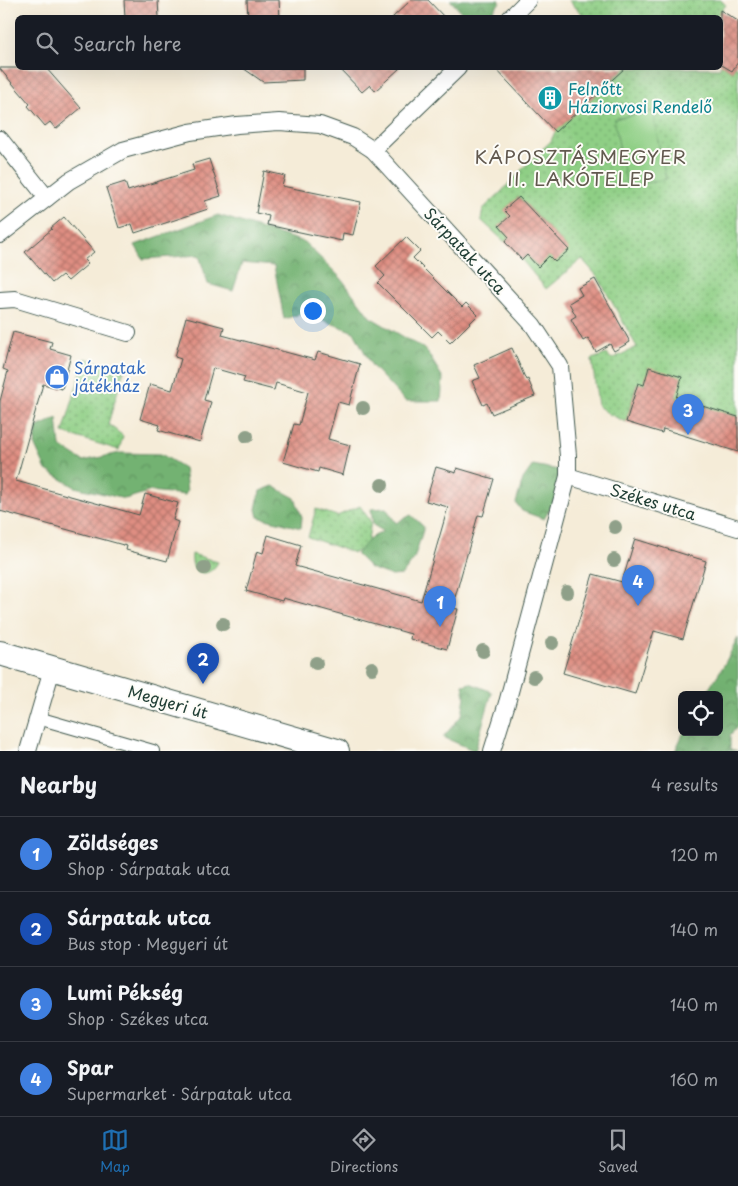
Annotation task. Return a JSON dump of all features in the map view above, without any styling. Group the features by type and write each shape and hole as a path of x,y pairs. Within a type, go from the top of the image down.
{"main road":[{"name":"Megyeri út","path":"0,653 337,751"}],"street":[{"path":"513,15 528,0"},
{"path":"373,150 456,70"},
{"name":"Sárpatak utca","path":"0,235 69,181 123,150 190,132 237,125 279,122 320,126 353,137 373,150 533,325 560,366 568,476 492,751"},
{"path":"0,139 47,198"},
{"path":"0,300 16,299 128,333"},
{"name":"Székes utca","path":"568,476 738,528"},
{"path":"28,751 52,669"},
{"path":"38,718 153,751"}],"green space":[{"path":"450,0 499,0 500,2 490,15 464,15"},
{"path":"721,0 726,5 718,15 583,15 569,1"},
{"path":"723,65 732,71 736,66 738,68 738,417 676,398 649,368 644,385 637,383 626,422 598,406 592,359 607,354 612,359 637,347 598,277 582,259 546,289 522,260 527,255 538,267 549,256 555,262 568,249 519,197 504,210 510,216 499,226 509,237 505,242 481,220 483,209 551,141 555,132 623,70 723,70"},
{"path":"652,111 666,179 627,187 614,119"},
{"path":"218,215 304,242 341,278 370,317 426,350 443,378 441,401 405,401 372,366 354,332 304,313 284,319 274,266 242,263 233,291 208,284 199,255 143,259 135,245"},
{"path":"85,358 124,370 108,424 123,436 119,450 63,433"},
{"path":"57,418 60,446 83,461 120,453 161,454 184,468 187,491 185,495 151,491 125,499 75,487 46,470 35,446 37,427"},
{"path":"533,465 559,470 556,499 544,519 522,511 516,503 523,479"},
{"path":"273,486 295,498 302,517 301,528 258,517 256,509 260,491"},
{"path":"360,506 371,522 367,546 354,553 308,537 316,509 337,516"},
{"path":"386,508 396,523 411,515 424,527 414,559 402,575 392,576 370,568 356,554 371,538 383,531 373,525 371,509"},
{"path":"192,554 218,562 210,571 200,573 194,567"},
{"path":"738,638 738,726 730,735 730,749 738,751 675,751 682,736 723,736 723,691 708,691"},
{"path":"470,683 492,692 475,751 443,737 462,715 465,696 463,685"}],"building":[{"path":"124,0 158,0 159,15 125,15"},
{"path":"247,0 279,0 280,15 248,15"},
{"path":"411,0 428,0 442,15 395,15"},
{"path":"720,10 738,21 738,62 732,71 723,66 723,15 720,15"},
{"path":"0,69 48,70 81,108 56,129 50,122 45,126 28,106 30,104"},
{"path":"246,70 303,70 303,80 263,82"},
{"path":"341,70 398,70 375,91 370,85 362,92"},
{"name":"Felnőtt Háziorvosi Rendelő","path":"497,70 623,70 555,132"},
{"path":"209,159 221,196 205,201 208,209 135,233 132,224 119,228 106,188 125,182 128,191 194,170 192,164"},
{"path":"264,171 285,176 282,186 361,202 353,235 343,233 342,241 267,225 269,216 256,213"},
{"path":"519,197 569,250 555,262 549,256 538,267 527,255 522,260 505,242 509,237 499,226 510,216 504,210"},
{"path":"64,217 94,252 84,260 88,264 68,281 62,275 52,283 25,252"},
{"path":"406,237 420,251 413,258 462,307 466,303 478,315 450,343 438,331 432,337 378,283 385,276 376,266"},
{"path":"595,279 630,342 614,351 610,344 596,352 588,338 583,341 571,319 576,316 569,303 582,295 578,288"},
{"path":"186,317 224,327 222,335 315,360 318,352 360,364 349,405 338,402 328,439 350,445 343,475 319,468 318,472 283,462 294,424 299,425 308,392 276,383 274,390 243,382 245,377 213,368 204,400 211,402 200,442 158,430 160,425 140,419 150,384 172,390 181,359 175,357"},
{"path":"13,332 52,342 50,349 71,355 62,389 43,384 16,481 139,515 145,494 178,503 173,520 178,522 167,561 126,550 127,546 0,511 0,401 8,371 3,369"},
{"path":"512,348 535,396 492,414 487,403 483,405 472,381 480,378 474,365"},
{"path":"649,367 682,377 676,398 738,417 738,452 663,429 662,433 626,422 638,383 644,385"},
{"path":"436,467 456,473 457,468 494,479 483,516 478,515 452,608 458,609 447,649 410,639 411,634 283,598 282,601 246,591 257,551 263,553 268,535 301,545 295,566 421,601 448,507 426,501"},
{"path":"635,539 706,561 683,639 654,631 635,694 563,673 593,574 622,582"}],"place":[{"name":"Felnőtt Háziorvosi Rendelő","path":"550,98"},
{"name":"Sárpatak játékház","path":"57,377"},
{"name":"Lumi Pékség","path":"688,435"},
{"name":"Spar","path":"638,606"},
{"name":"Zöldséges","path":"440,627"},
{"name":"Sárpatak utca","path":"203,684"}],"district":[{"name":"KÁPOSZTÁSMEGYER II. LAKÓTELEP","path":"581,168"}]}
